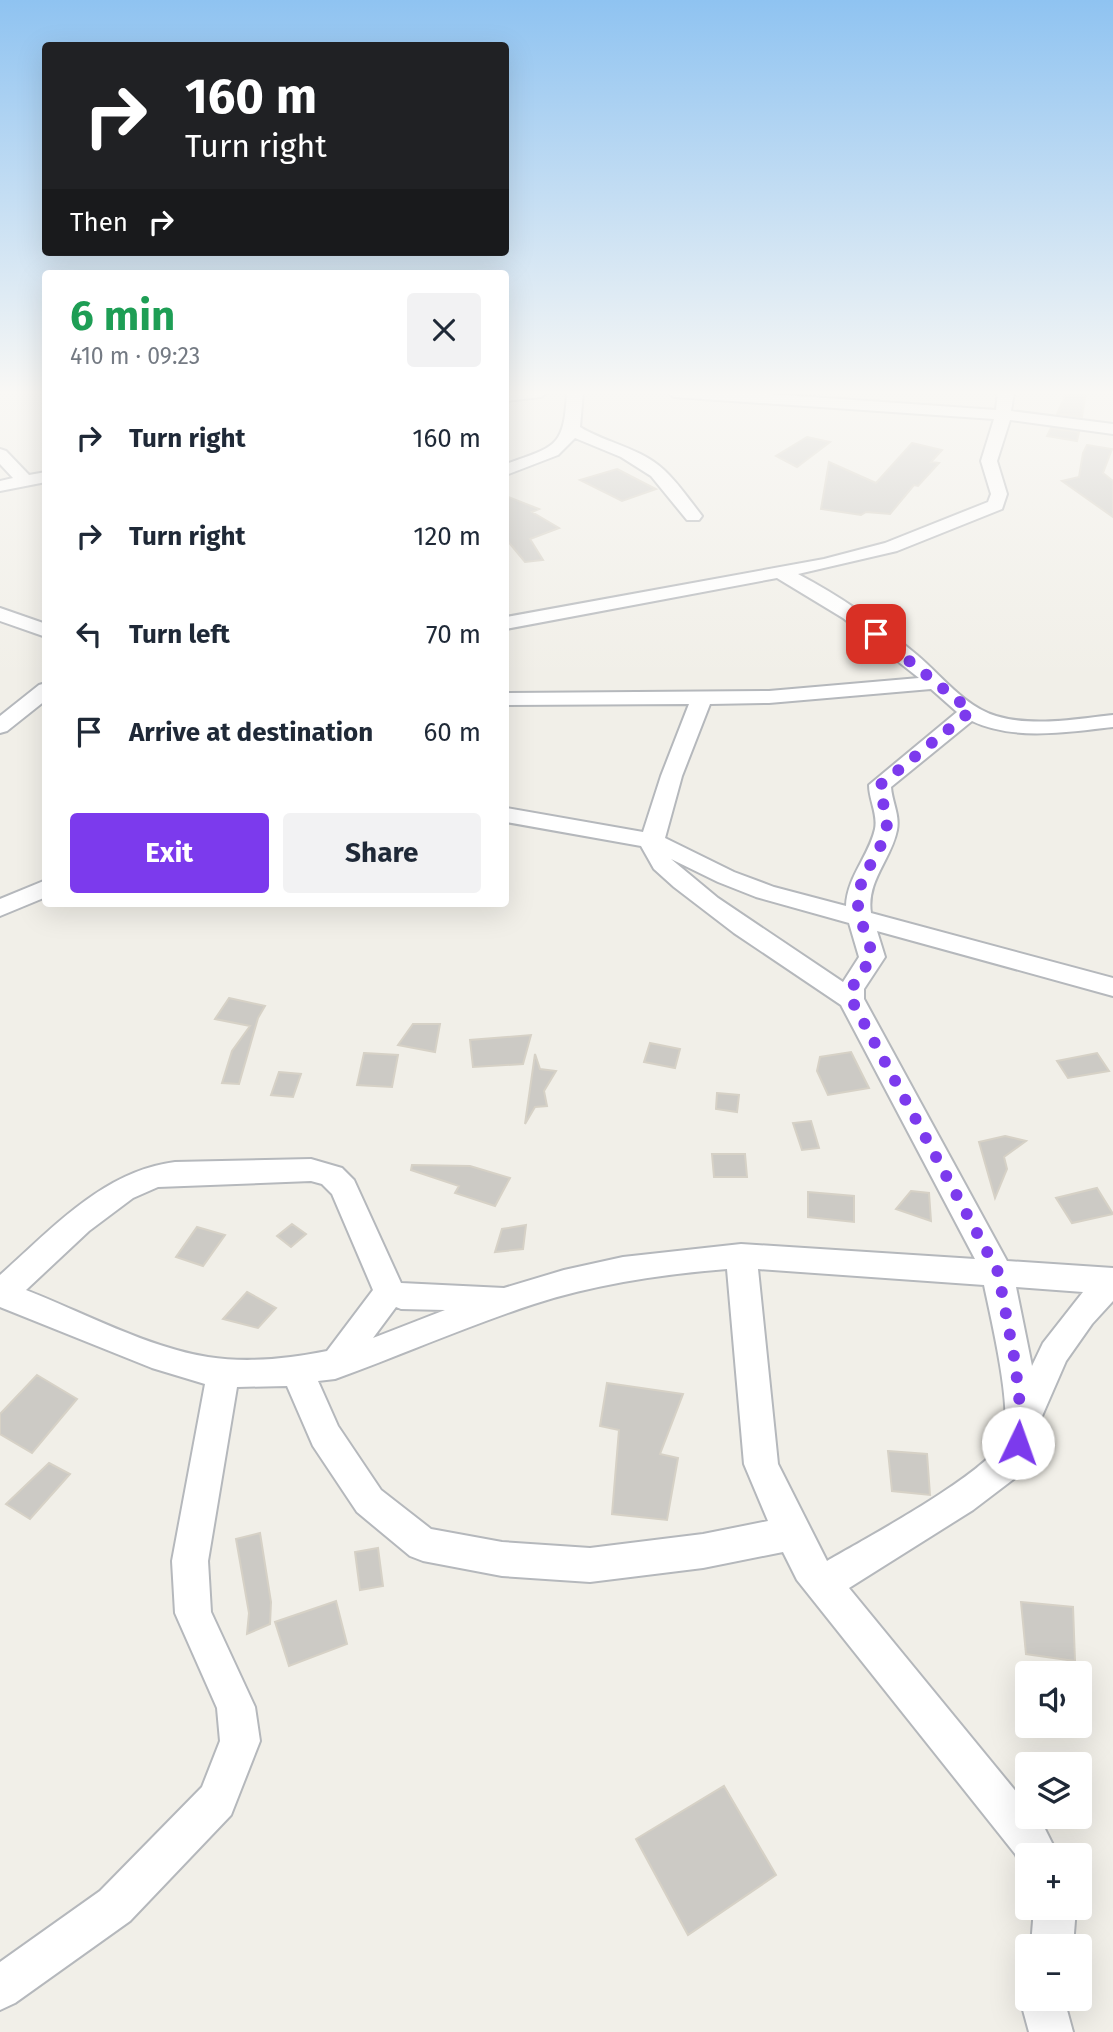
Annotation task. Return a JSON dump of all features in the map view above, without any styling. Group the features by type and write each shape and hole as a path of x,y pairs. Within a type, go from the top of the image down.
{"street":[{"path":"666,487 693,516"},
{"path":"509,622 824,564 891,547 996,505 999,494 996,487"},
{"path":"776,571 833,603 918,666 971,711 987,719 1028,725 1113,721"},
{"path":"0,614 42,627"},
{"path":"509,699 702,698 814,694 935,683"},
{"path":"0,727 42,692"},
{"path":"702,698 676,765 653,841 657,860 677,879 780,953 851,999"},
{"path":"971,711 880,785 887,822 858,893 858,908 872,957 851,989 851,999 998,1272 1015,1362 1022,1423"},
{"path":"509,816 653,841 716,873 755,888 1113,987"},
{"path":"0,908 42,889"},
{"path":"508,1299 401,1296 389,1292 344,1188 331,1177 312,1170 176,1173 153,1176 123,1190 78,1223 0,1293 180,1366 223,1373 298,1372 335,1365 398,1345 508,1299 617,1269 686,1259 741,1256 1112,1281"},
{"path":"741,1256 761,1464 810,1568 954,1742 1031,1843"},
{"path":"824,1583 961,1499 1007,1465 1018,1443 1022,1423 1054,1353 1081,1315 1112,1281"},
{"path":"335,1365 389,1292"},
{"path":"298,1372 325,1435 369,1502 423,1544 502,1559 590,1565 703,1551 793,1533"},
{"path":"0,1988 115,1906 217,1801 240,1741 236,1707 193,1614 190,1561 223,1373"},
{"path":"1045,2011 1051,2032"}],"building":[{"path":"594,487 656,489 622,501"},
{"path":"825,487 912,487 890,514 866,512 861,515 821,509"},
{"path":"1070,487 1113,487 1113,517"},
{"path":"509,497 539,509 532,512 559,528 530,539 543,560 525,562 509,543"},
{"path":"229,998 265,1006 258,1018 239,1084 222,1083 232,1051 250,1026 215,1019"},
{"path":"413,1024 440,1024 435,1052 398,1045"},
{"path":"531,1035 523,1064 473,1067 470,1040"},
{"path":"650,1043 680,1049 675,1068 644,1062"},
{"path":"851,1052 869,1088 828,1095 817,1071 820,1057"},
{"path":"364,1053 398,1055 392,1087 357,1085"},
{"path":"1097,1053 1109,1071 1068,1078 1057,1061"},
{"path":"535,1054 540,1069 556,1071 544,1091 547,1106 535,1107 525,1124"},
{"path":"279,1072 301,1074 293,1097 271,1095"},
{"path":"717,1093 739,1095 737,1112 716,1109"},
{"path":"811,1121 819,1148 802,1150 793,1123"},
{"path":"1005,1136 1026,1141 1004,1157 1007,1169 995,1198 979,1142"},
{"path":"712,1154 745,1154 747,1177 714,1177"},
{"path":"412,1165 470,1166 510,1178 495,1206 455,1193 459,1186 411,1170"},
{"path":"1097,1188 1113,1214 1072,1223 1056,1198"},
{"path":"911,1191 929,1193 931,1221 896,1209"},
{"path":"808,1192 854,1196 854,1222 808,1217"},
{"path":"292,1224 306,1234 291,1247 277,1236"},
{"path":"526,1225 523,1249 495,1252 502,1229"},
{"path":"197,1227 225,1235 203,1266 176,1257"},
{"path":"247,1292 276,1308 258,1328 223,1319"},
{"path":"37,1375 77,1399 32,1453 0,1434 0,1414"},
{"path":"607,1383 683,1394 660,1454 678,1458 667,1520 612,1514 619,1430 600,1426"},
{"path":"888,1451 927,1454 930,1495 892,1491"},
{"path":"49,1463 70,1474 30,1519 6,1504"},
{"path":"260,1533 271,1602 270,1624 247,1634 249,1613 236,1539"},
{"path":"378,1548 383,1586 360,1590 355,1552"},
{"path":"336,1601 347,1644 289,1666 275,1622"},
{"path":"1021,1602 1073,1607 1075,1661 1026,1654"},
{"path":"724,1786 776,1875 688,1935 636,1839"}],"route":[{"path":"876,634 971,711 880,785 887,822 858,893 858,908 872,957 851,989 851,999 856,1013 936,1154 998,1272 1015,1362 1022,1423 1018,1443"}]}
